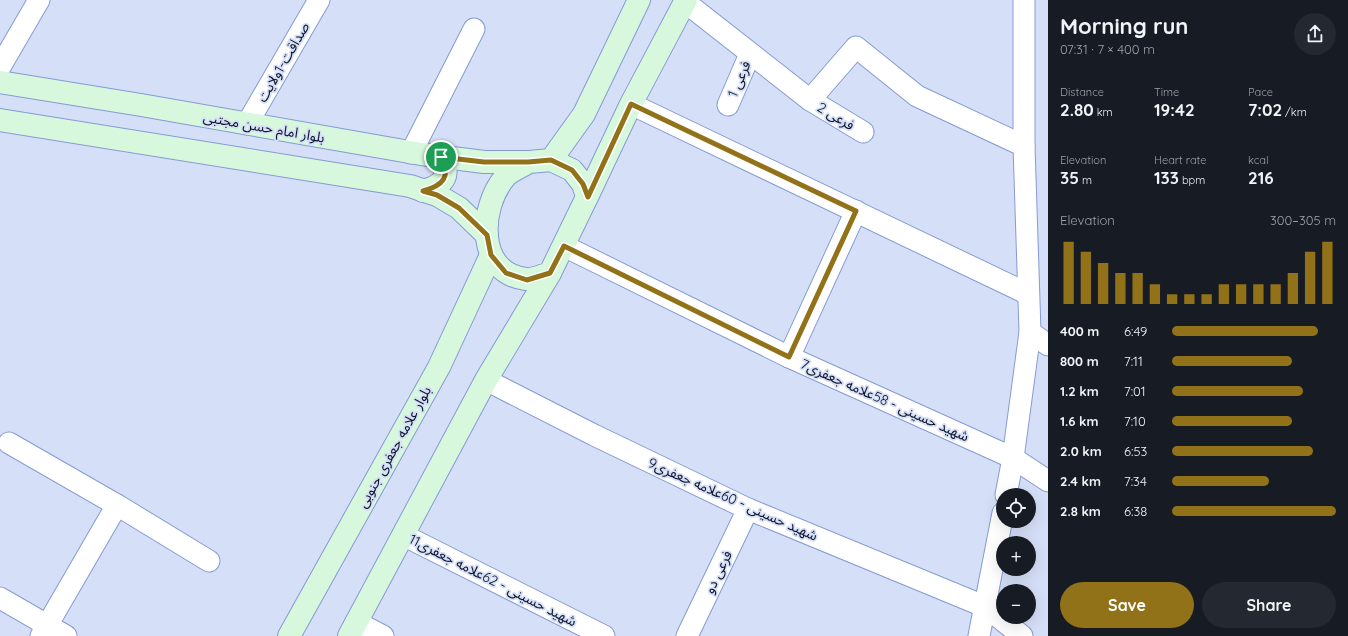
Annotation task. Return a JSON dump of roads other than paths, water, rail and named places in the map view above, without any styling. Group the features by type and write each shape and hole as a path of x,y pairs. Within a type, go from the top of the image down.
{"main road":[{"path":"551,160 584,114 639,0"},
{"path":"352,629 486,380 550,273 588,197 631,104 685,1"},
{"name":"بلوار امام حسن مجتبی","path":"0,82 441,157 484,162 528,162"},
{"path":"0,120 410,186 437,195 459,208 489,245 506,273 527,280 550,273"},
{"path":"423,191 434,188 441,183 445,174 446,166 441,157"},
{"path":"489,245 487,216 494,195 506,176 528,162 551,160 572,170 583,184 588,197"},
{"name":"بلوار علامه جعفری جنوبی","path":"289,636 438,366 489,245"}],"street":[{"path":"0,67 39,0"},
{"name":"صداقت-1ولایت","path":"247,124 319,0"},
{"path":"1007,488 1013,458 1030,332 1024,146 1024,0"},
{"name":"فرعی 2","path":"685,1 810,100 862,132"},
{"path":"411,152 474,29"},
{"path":"810,100 856,47 917,96 1024,146"},
{"name":"فرعی 1","path":"728,105 750,54"},
{"path":"631,104 1028,294"},
{"path":"789,357 856,211"},
{"name":"7شهید حسینی - 58علامه جعفری","path":"564,246 789,357 1013,458 1048,481"},
{"path":"1030,332 1048,345"},
{"name":"9شهید حسینی - 60علامه جعفری","path":"486,380 594,435 748,508 986,607 1022,636"},
{"path":"9,443 118,505 209,561"},
{"path":"44,631 118,505"},
{"name":"فرعی دو","path":"687,636 748,508"},
{"path":"979,636 986,607 1000,528"},
{"name":"11شهید حسینی - 62علامه جعفری","path":"403,535 604,636"},
{"path":"0,598 44,631 66,636"},
{"path":"352,629 383,636"}]}
